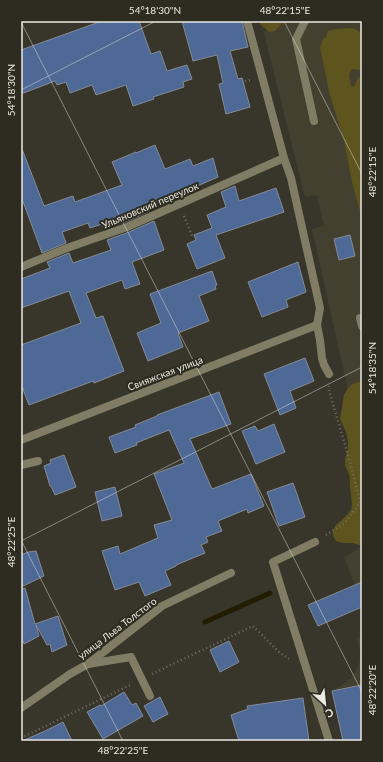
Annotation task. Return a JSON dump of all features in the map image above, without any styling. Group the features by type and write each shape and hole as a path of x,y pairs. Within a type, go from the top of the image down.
{"street":[{"path":"247,21 284,158 291,178 320,308 317,325 322,358 324,366 329,374"},
{"path":"305,21 296,39 314,121"},
{"name":"Ульяновский переулок","path":"21,267 67,248 127,227 284,158"},
{"path":"360,318 362,326"},
{"name":"Свияжская улица","path":"21,440 317,325"},
{"path":"21,465 38,461"},
{"path":"315,542 273,562 330,741"},
{"name":"улица Льва Толстого","path":"21,708 70,674 88,664 162,606 231,573"},
{"path":"88,664 131,657 150,696"}],"path":[{"path":"179,204 193,238"},
{"path":"315,542 344,524 360,503 351,465 329,391 329,374"},
{"path":"153,674 253,626 280,653 307,670"},
{"path":"21,738 142,680"}],"shaded area":[{"path":"259,21 284,21 275,31 269,32 260,24"},
{"path":"274,21 362,21 362,453 312,229 324,226 317,195 305,197 264,33"},
{"path":"351,28 358,30 362,36 362,68 361,70 352,69 349,74 351,86 354,87 358,78 362,76 362,107 360,109 362,111 362,218 353,186 344,141 330,95 320,48 328,31"},
{"path":"362,381 362,546 353,543 336,541 333,536 333,531 335,526 351,510 352,505 350,477 345,465 348,441 340,419 344,395 348,388 353,384"},
{"path":"362,546 362,602 344,558"},
{"path":"362,635 362,741 343,741 332,691 351,678 356,671 361,656 356,638"}],"building":[{"path":"102,21 139,21 151,54 160,51 167,71 187,65 192,79 183,82 184,87 153,97 154,99 133,106 126,85 96,95 92,85 70,93 66,82 57,85 55,81 21,94 21,50"},
{"path":"182,21 242,21 248,47 230,51 238,79 242,78 250,107 226,114 219,84 223,83 217,55 193,61"},
{"path":"155,145 165,169 190,159 193,166 213,158 218,177 149,207 150,211 125,222 104,229 102,224 90,228 88,223 62,232 66,243 42,253 21,196 21,149 44,206 73,196 75,202 122,185 112,162"},
{"path":"235,186 239,201 276,188 284,212 216,235 225,258 197,269 187,244 196,240 194,235 212,228 207,215 226,207 221,192"},
{"path":"154,221 164,250 132,262 140,284 125,289 122,280 86,293 96,318 103,316 124,371 29,405 21,384 21,345 81,323 69,291 21,308 21,279 50,268 47,262 69,253 73,263 111,250 107,240"},
{"path":"350,235 355,256 339,260 334,239"},
{"path":"298,262 306,292 286,300 288,307 262,317 248,282"},
{"path":"212,271 217,285 215,286 216,289 199,296 209,321 178,333 183,347 148,361 137,333 161,323 150,294"},
{"path":"305,358 314,381 290,391 296,408 280,415 264,374"},
{"path":"219,392 231,424 190,439 212,489 251,474 264,506 248,513 247,509 218,521 222,531 206,537 208,542 201,545 205,553 165,571 171,585 145,596 139,582 115,590 102,551 118,546 120,554 158,538 154,525 172,520 154,474 184,463 169,430 136,443 137,445 115,453 109,437 136,427 135,425 157,415"},
{"path":"274,424 285,452 256,464 242,431 255,426 258,431"},
{"path":"64,455 76,487 55,495 50,486 44,466 51,463 50,460"},
{"path":"293,483 305,517 279,526 267,492"},
{"path":"115,487 122,516 102,521 95,492"},
{"path":"36,551 44,576 21,587 21,555"},
{"path":"362,582 362,607 318,626 308,605"},
{"path":"25,588 35,624 58,616 67,645 52,652 50,644 47,645 36,625 39,636 24,644 23,641 21,642 21,589"},
{"path":"229,641 239,662 220,672 210,650"},
{"path":"362,685 362,741 343,741 332,691"},
{"path":"124,692 132,705 136,703 143,716 103,739 87,712 100,705 101,706"},
{"path":"160,697 168,714 153,722 144,706"},
{"path":"303,698 309,741 239,741 231,715 248,709 247,706"},
{"path":"63,722 72,741 22,741 45,731"}],"waterway":[{"path":"205,622 270,593"}]}
